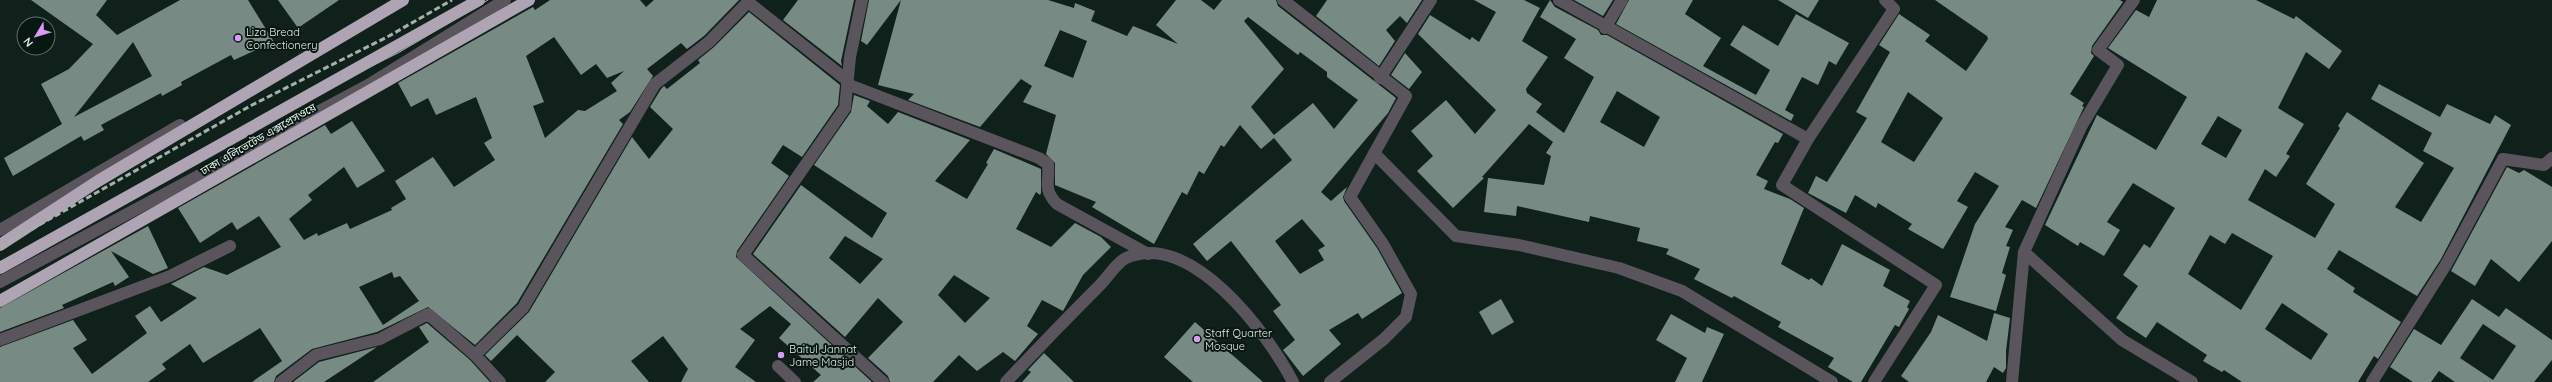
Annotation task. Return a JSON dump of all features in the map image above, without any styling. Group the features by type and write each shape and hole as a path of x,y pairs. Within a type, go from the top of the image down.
{"highway":[{"path":"0,245 98,181 403,0"},
{"name":"ঢাকা এলিভেটেড এক্সপ্রেসওয়ে","path":"0,268 479,0"},
{"name":"ঢাকা এলিভেটেড এক্সপ্রেসওয়ে","path":"0,301 529,0"}],"street":[{"path":"0,230 395,0"},
{"path":"0,282 368,85 506,0"},
{"path":"862,0 845,108 744,255 883,382"},
{"path":"1283,0 1380,78 1406,96 1350,197 1383,244 1411,294 1406,317 1384,339 1330,382"},
{"path":"1380,78 1431,0"},
{"path":"1559,0 1605,28 1808,139"},
{"path":"1605,28 1622,0"},
{"path":"1874,382 1936,285 1782,185 1808,139 1894,9 1885,0"},
{"path":"2012,382 2024,252 2081,127 2118,65 2098,50 2134,0"},
{"path":"475,355 523,308 655,84 709,42 748,2 848,83 1040,158 1048,164 1049,175 1046,183 1049,196 1057,204 1148,254"},
{"path":"1374,154 1456,236 1519,245 1619,268 1682,291 1832,382"},
{"path":"2372,382 2447,263 2503,159 2544,165 2552,158"},
{"path":"0,340 170,276 230,246"},
{"path":"1006,382 1126,258 1156,252 1182,262 1213,281 1228,294 1279,355 1293,382"},
{"path":"2024,252 2122,340 2192,382"},
{"path":"281,382 316,355 380,339 428,314 475,355 500,382"},
{"path":"778,366 795,382"}],"building":[{"path":"31,0 107,0 96,15 117,35 180,0 248,0 274,42 234,60 231,55 181,82 182,85 162,96 161,93 101,125 104,130 84,141 81,136 13,176 4,158 62,124 41,84 69,69 93,44 56,18 56,16 54,16","holes":["133,42 152,76 74,117"]},
{"path":"278,0 339,0 298,28"},
{"path":"550,0 640,0 646,7 654,0 739,0 704,36 687,49 681,43 647,69 653,76 630,112 619,120 623,124 517,303 475,345 428,307 377,332 312,349 276,376 274,382 252,382 282,361 260,328 203,363 190,344 162,364 166,369 148,382 0,382 0,347 73,320 87,340 73,348 92,374 147,333 135,316 150,306 161,322 197,298 171,284 204,267 227,275 281,247 259,216 237,230 232,222 200,243 178,208 325,125 331,134 352,121 385,171 357,188 344,167 308,195 312,200 289,219 304,240 317,233 318,236 347,223 350,229 392,210 391,208 406,199 395,181 433,157 454,187 495,160 484,143 492,138 476,97 436,115 428,98 411,107 398,83 533,7 535,10","holes":["554,37 581,75 596,64 607,78 624,71 611,83 617,91 585,111 578,110 545,138 533,106 544,102 526,56","392,272 394,278 400,276 419,301 383,325 359,287"]},
{"path":"798,0 854,0 841,61 842,66 783,20"},
{"path":"869,0 901,0 867,45 861,41"},
{"path":"901,0 1048,0 1074,8 1075,3 1095,11 1091,21 1127,36 1133,26 1178,44 1156,25 1176,0 1201,0 1214,10 1222,0 1276,0 1278,6 1396,98 1388,113 1321,192 1331,201 1347,187 1343,197 1344,201 1377,248 1402,293 1362,319 1358,313 1329,330 1341,344 1303,376 1283,350 1295,340 1273,311 1281,305 1231,241 1207,261 1193,244 1292,160 1274,138 1261,149 1240,125 1224,147 1221,145 1204,174 1199,171 1187,195 1182,192 1154,244 1092,207 1096,202 1055,185 1055,163 1046,154 1056,115 1023,102 1032,86 1021,79 980,127 908,100 914,94 878,85","holes":["1248,17 1298,55 1300,52 1327,72 1327,77 1358,100 1334,129 1313,103 1274,135 1251,107 1284,69 1244,21","1060,30 1087,41 1073,78 1044,66","1302,219 1325,246 1318,250 1324,260 1300,274 1275,241"]},
{"path":"1327,0 1422,0 1407,23 1400,16 1386,30 1395,41 1379,66 1316,16"},
{"path":"1474,0 1524,0 1540,8 1522,41 1548,57 1526,89 1527,93 1542,104 1536,112 1564,133 1594,77 1564,58 1576,39 1540,17 1550,0 1555,7 1598,30 1601,35 1607,35 1783,134 1778,143 1775,142 1756,175 1768,181 1764,189 1790,199 1804,208 1781,264 1809,280 1811,278 1822,286 1842,244 1890,270 1883,286 1910,301 1907,307 1909,309 1899,327 1895,325 1861,382 1853,382 1828,367 1834,358 1778,327 1781,322 1734,296 1732,298 1694,279 1700,269 1666,254 1669,249 1637,241 1640,228 1590,216 1589,222 1517,206 1516,216 1484,212 1488,178 1544,185 1551,156 1546,153 1553,142 1529,124 1482,177 1484,178 1453,208 1417,171 1433,156 1411,131 1446,100 1475,134 1496,110 1418,34 1430,15 1470,40 1472,37 1479,42 1496,12","holes":["1617,91 1660,117 1644,147 1600,122"]},
{"path":"1574,0 1613,0 1603,16"},
{"path":"1629,0 1693,0 1685,14 1721,38 1703,66 1756,95 1770,70 1730,45 1743,25 1778,46 1796,14 1849,43 1836,65 1829,61 1818,85 1802,77 1785,110 1794,115 1791,121 1616,24"},
{"path":"1778,0 1819,0 1808,18"},
{"path":"1935,0 2120,0 2123,2 2092,46 2091,53 2094,56 2070,94 2084,103 2082,106 2084,107 2036,208 2022,200 2005,227 2013,230 2006,246 2010,247 2002,273 2006,275 1996,311 1950,297 1975,224 1999,186 1975,172 1957,201 1968,207 1943,249 1908,229 1912,224 1878,203 1876,208 1855,195 1846,213 1808,193 1816,176 1827,182 1867,118 1856,112 1890,52 1879,45 1899,14 1930,35 1925,41 1966,71 1988,39 1987,36","holes":["1908,92 1943,118 1914,162 1881,142"]},
{"path":"2157,0 2256,0 2294,19 2296,16 2342,51 2329,69 2306,52 2278,108 2304,124 2286,154 2290,156 2276,177 2265,169 2248,200 2315,238 2335,204 2306,184 2340,128 2338,126 2347,112 2424,163 2395,207 2421,222 2454,168 2423,151 2432,133 2371,99 2379,84 2440,117 2447,104 2490,124 2495,115 2511,125 2441,259 2417,296 2339,250 2327,269 2355,288 2353,292 2401,322 2378,359 2374,356 2358,382 2242,382 2224,370 2222,372 2203,361 2207,355 2157,322 2146,338 2116,318 2138,286 2123,275 2144,244 2150,248 2175,208 2133,183 2107,222 2120,230 2104,256 2080,242 2078,246 2045,225 2097,115 2156,150 2187,97 2108,48 2136,10 2149,17","holes":["2218,116 2242,130 2226,158 2201,144","2232,233 2273,256 2241,310 2188,274 2210,235 2225,244","2282,303 2328,334 2311,360 2265,329"]},
{"path":"749,12 840,85 838,105 802,157 783,145 771,163 789,176 737,251 736,257 872,382 813,382 821,375 779,338 791,324 770,306 740,329 755,340 735,367 756,382 681,382 688,369 663,336 631,361 649,382 545,382 555,372 517,335 491,361 485,355 529,312 632,137 649,159 673,129 650,107 661,89 664,86 667,89 700,63 698,60 714,47"},
{"path":"1405,53 1422,72 1409,89 1391,75"},
{"path":"854,95 870,101 867,106 888,124 898,112 970,140 935,181 967,199 988,164 986,163 994,149 1041,169 1041,193 1040,195 1036,192 1016,229 1051,247 1075,223 1101,237 1111,247 1083,275 1063,311 1042,300 1027,326 1038,334 1015,361 1003,352 977,371 959,355 933,382 890,382 888,376 868,358 903,322 878,298 845,337 753,254 801,185 872,238 887,213 814,165 851,112","holes":["845,236 883,259 860,284 829,258","954,275 990,298 965,323 938,295"]},
{"path":"2507,167 2519,173 2524,170 2552,187 2552,241 2519,282 2491,259 2475,286 2451,271"},
{"path":"148,226 168,268 153,274 111,251 129,277 115,286 113,282 62,305 64,308 0,332 0,308"},
{"path":"1501,299 1514,322 1492,335 1479,312"},
{"path":"2472,299 2499,317 2506,308 2552,340 2552,360 2534,382 2455,382 2439,371 2431,382 2413,382 2390,367 2414,329 2441,345","holes":["2483,324 2516,346 2493,380 2460,358"]},
{"path":"1994,313 2010,318 2006,351 2006,368 2003,373 1994,367 1986,382 1909,382 1901,376 1931,332 1938,315 1987,341"},
{"path":"1671,314 1705,333 1707,327 1724,334 1702,382 1675,382 1687,358 1656,340"},
{"name":"Staff Quarter Mosque","path":"1195,322 1263,382 1193,382 1164,357"},
{"path":"427,323 470,360 490,382 373,382 429,342 419,327"},
{"path":"377,347 324,382 293,382 319,362"},
{"path":"1044,353 1074,382 1022,382 1031,372 1028,370"}],"tram line":[{"path":"0,267 261,121 398,53 488,0"}],"railway":[{"path":"0,247 252,105 389,36 452,0"}],"place":[{"name":"Liza Bread Confectionery","path":"238,38"},
{"name":"Staff Quarter Mosque","path":"1197,339"},
{"name":"Baitul Jannat Jame Masjid","path":"781,355"}]}
